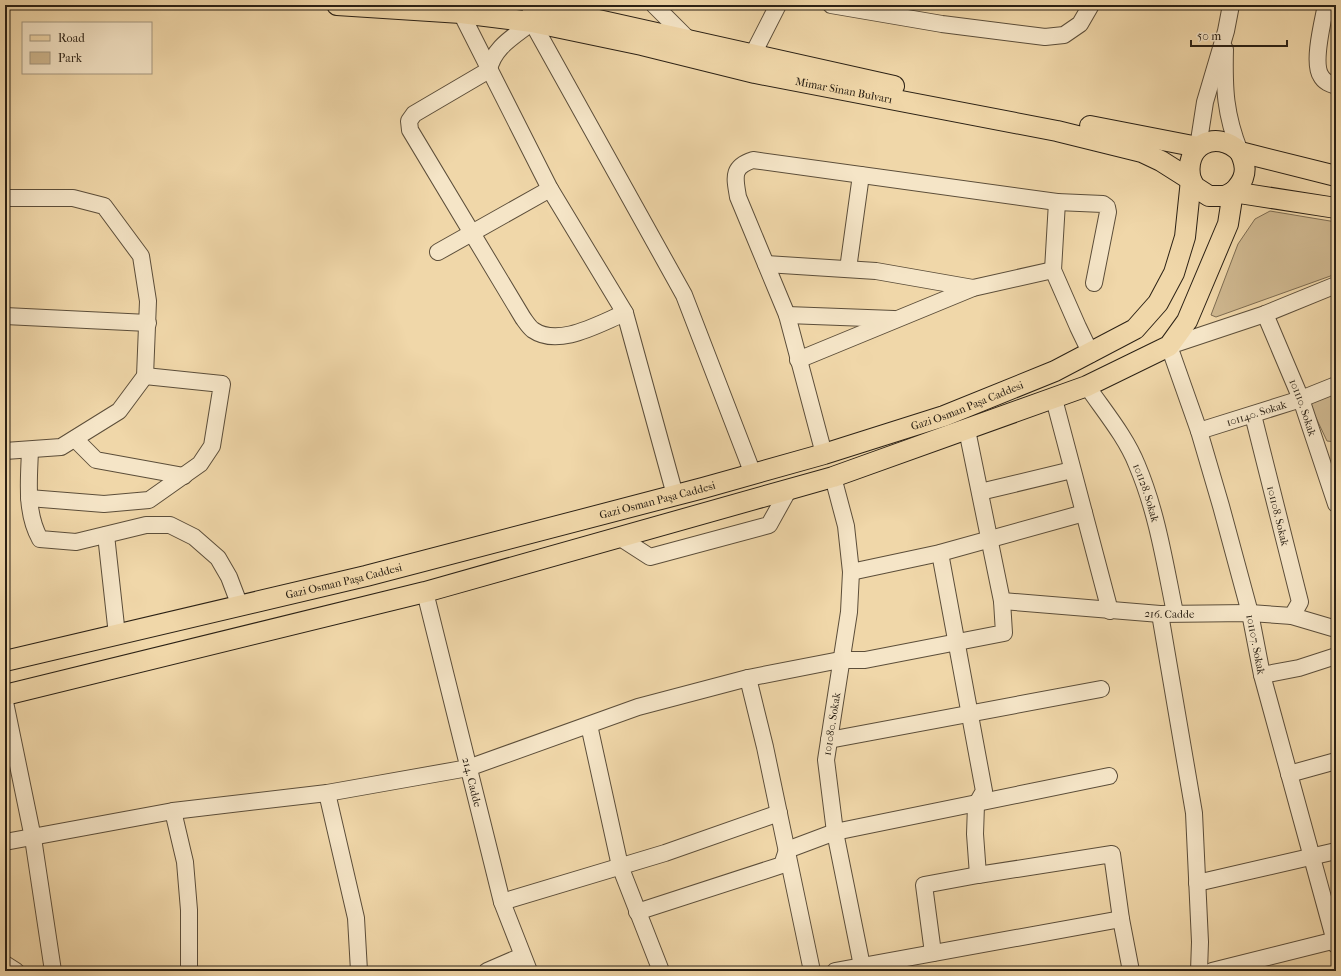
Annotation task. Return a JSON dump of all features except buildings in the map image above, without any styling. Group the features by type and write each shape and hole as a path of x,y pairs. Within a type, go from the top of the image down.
{"main road":[{"name":"Mimar Sinan Bulvarı","path":"337,5 461,13 488,10 537,12 584,11 768,59 1198,147"},
{"name":"Mimar Sinan Bulvarı","path":"537,12 597,37 642,45 755,73 1056,131 1142,152 1191,180 1195,187 1209,196 1225,196 1233,192 1336,208"},
{"path":"1191,180 1188,171 1189,162 1192,154 1198,147 1206,142 1215,140 1225,141 1233,145 1240,152 1246,169 1244,178 1233,192"},
{"path":"1240,152 1336,176"},
{"name":"Gazi Osman Paşa Caddesi","path":"5,661 366,576 753,474 824,454 944,416 1055,371 1091,354 1135,329 1158,303 1174,273 1185,237 1191,180"},
{"name":"Gazi Osman Paşa Caddesi","path":"5,695 425,592 789,490 833,477 1087,386 1169,346 1187,321 1228,224 1233,192"}],"street":[{"path":"654,5 688,38"},
{"path":"753,54 778,5"},
{"path":"831,5 942,24 1045,37 1064,35 1080,24 1091,5"},
{"path":"1198,147 1205,102 1226,31 1231,5"},
{"path":"1326,5 1317,62 1319,75 1324,80 1336,86"},
{"path":"584,11 597,37"},
{"path":"625,313 566,337 547,336 533,330 523,318 410,130 409,121 414,114 489,70 491,60 502,46 537,12 684,295 753,474"},
{"path":"461,13 550,189 625,313 675,494"},
{"path":"1226,31 1224,89 1227,110 1240,152"},
{"path":"824,454 787,315 738,197 735,179 737,170 743,163 753,160 1057,202 1103,204 1107,207 1108,212 1094,283"},
{"path":"848,269 861,175"},
{"path":"438,252 550,189"},
{"path":"5,198 73,198 104,206 141,256 148,301 145,376 119,411 61,447 5,451"},
{"path":"1057,202 1053,270 1091,354"},
{"path":"766,264 876,271 973,288"},
{"path":"798,360 973,288 1053,270"},
{"name":"Gazi Osman Paşa Caddesi","path":"1169,346 1265,314 1336,285"},
{"name":"101110. Sokak","path":"1265,314 1301,399 1336,504"},
{"path":"787,315 900,319"},
{"path":"5,316 148,323"},
{"name":"101107. Sokak","path":"1169,346 1199,431 1250,613 1262,676 1336,941"},
{"path":"29,498 104,504 150,500 200,464 212,446 222,384 145,376"},
{"name":"101140. Sokak","path":"1199,431 1301,399 1336,384"},
{"name":"101128. Sokak","path":"1087,386 1126,443 1137,465 1158,532 1167,614 1194,813 1200,942 1199,971"},
{"path":"1054,398 1110,611"},
{"name":"101108. Sokak","path":"1253,415 1300,602 1292,616"},
{"path":"5,842 173,811 327,793 468,768 638,708 748,678 840,660 865,660 955,641 1004,633 1002,602 967,430"},
{"path":"75,439 96,460 184,476"},
{"path":"30,450 29,498 33,526 40,539 76,542 146,525 170,525 194,537 218,558 229,577 240,606"},
{"path":"980,492 1072,470"},
{"name":"101080. Sokak","path":"833,477 846,526 851,572 849,612 840,660 836,700 826,760 835,832 862,969"},
{"path":"619,537 650,557 768,525 789,490"},
{"path":"851,572 940,553 1084,513"},
{"path":"106,535 117,635"},
{"path":"940,553 955,641 984,791 976,804 975,834 978,875"},
{"name":"214. Cadde","path":"425,592 502,902 525,964"},
{"name":"216. Cadde","path":"1002,602 1167,614 1250,613 1292,616 1336,629"},
{"path":"1262,676 1299,668 1336,656"},
{"path":"748,678 765,747 812,971"},
{"path":"829,740 969,715 1101,689"},
{"path":"5,702 33,838 53,971"},
{"path":"589,725 620,866 661,971"},
{"path":"1289,774 1336,760"},
{"path":"787,850 835,832 1109,776"},
{"path":"327,793 356,918 359,971"},
{"path":"173,811 186,876 189,910 189,971"},
{"path":"502,902 672,850 779,814"},
{"path":"637,912 782,865 787,850"},
{"path":"1197,883 1336,851"},
{"path":"933,953 924,885 1112,854 1121,919 1131,971"},
{"path":"835,971 862,969 933,953 1121,919"},
{"path":"1212,971 1336,941"},
{"path":"5,964 16,971"},
{"path":"487,971 525,964"}],"green space":[{"path":"1270,211 1336,222 1336,274 1216,317 1211,315 1238,244 1255,219"},
{"path":"1336,393 1336,442 1327,441 1309,403"}]}
